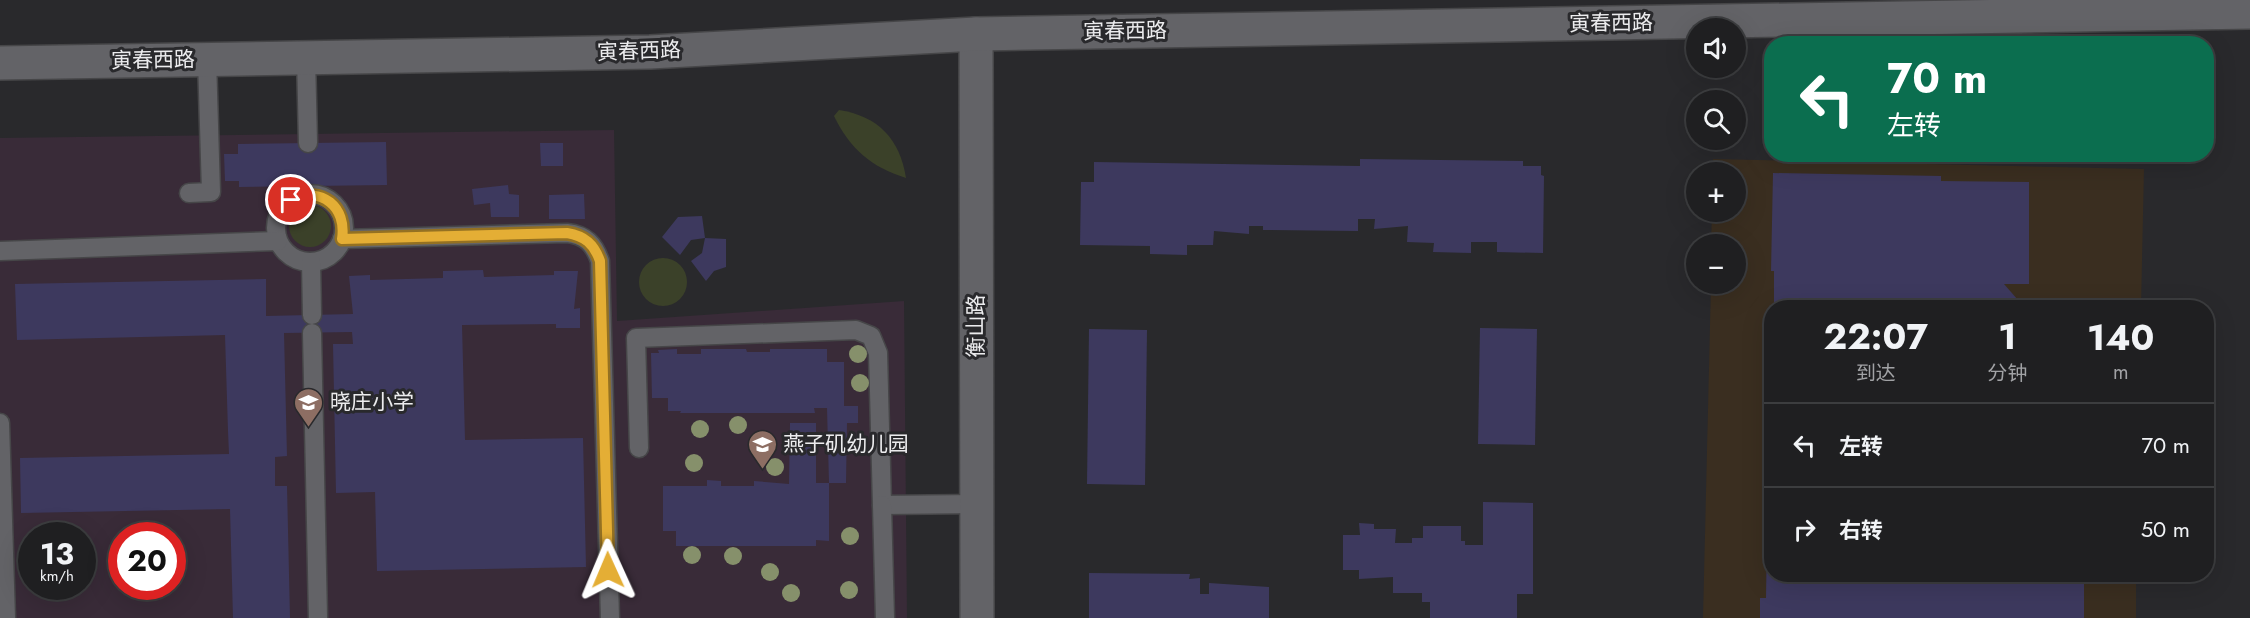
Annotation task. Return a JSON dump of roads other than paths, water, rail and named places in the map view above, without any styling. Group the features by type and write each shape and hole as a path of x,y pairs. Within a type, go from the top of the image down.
{"street":[{"name":"寅春西路","path":"0,63 650,52 976,34 2250,12"},
{"name":"衡山路","path":"976,34 977,618"}],"lane":[{"path":"306,57 308,143"},
{"path":"189,192 211,192 207,59"},
{"path":"310,190 326,198 335,206 344,227 342,239 328,258 311,262 294,259 284,252 275,229 282,207 310,190"},
{"path":"342,239 567,233 579,235 597,250 600,261 610,618"},
{"path":"0,251 278,241"},
{"path":"311,262 318,618"},
{"path":"639,448 636,338 864,332 877,345 878,354 885,618"},
{"path":"0,423 6,618"},
{"path":"882,505 977,504"}],"place":[{"name":"晓庄小学","path":"309,428"},
{"name":"燕子矶幼儿园","path":"762,470"}]}
